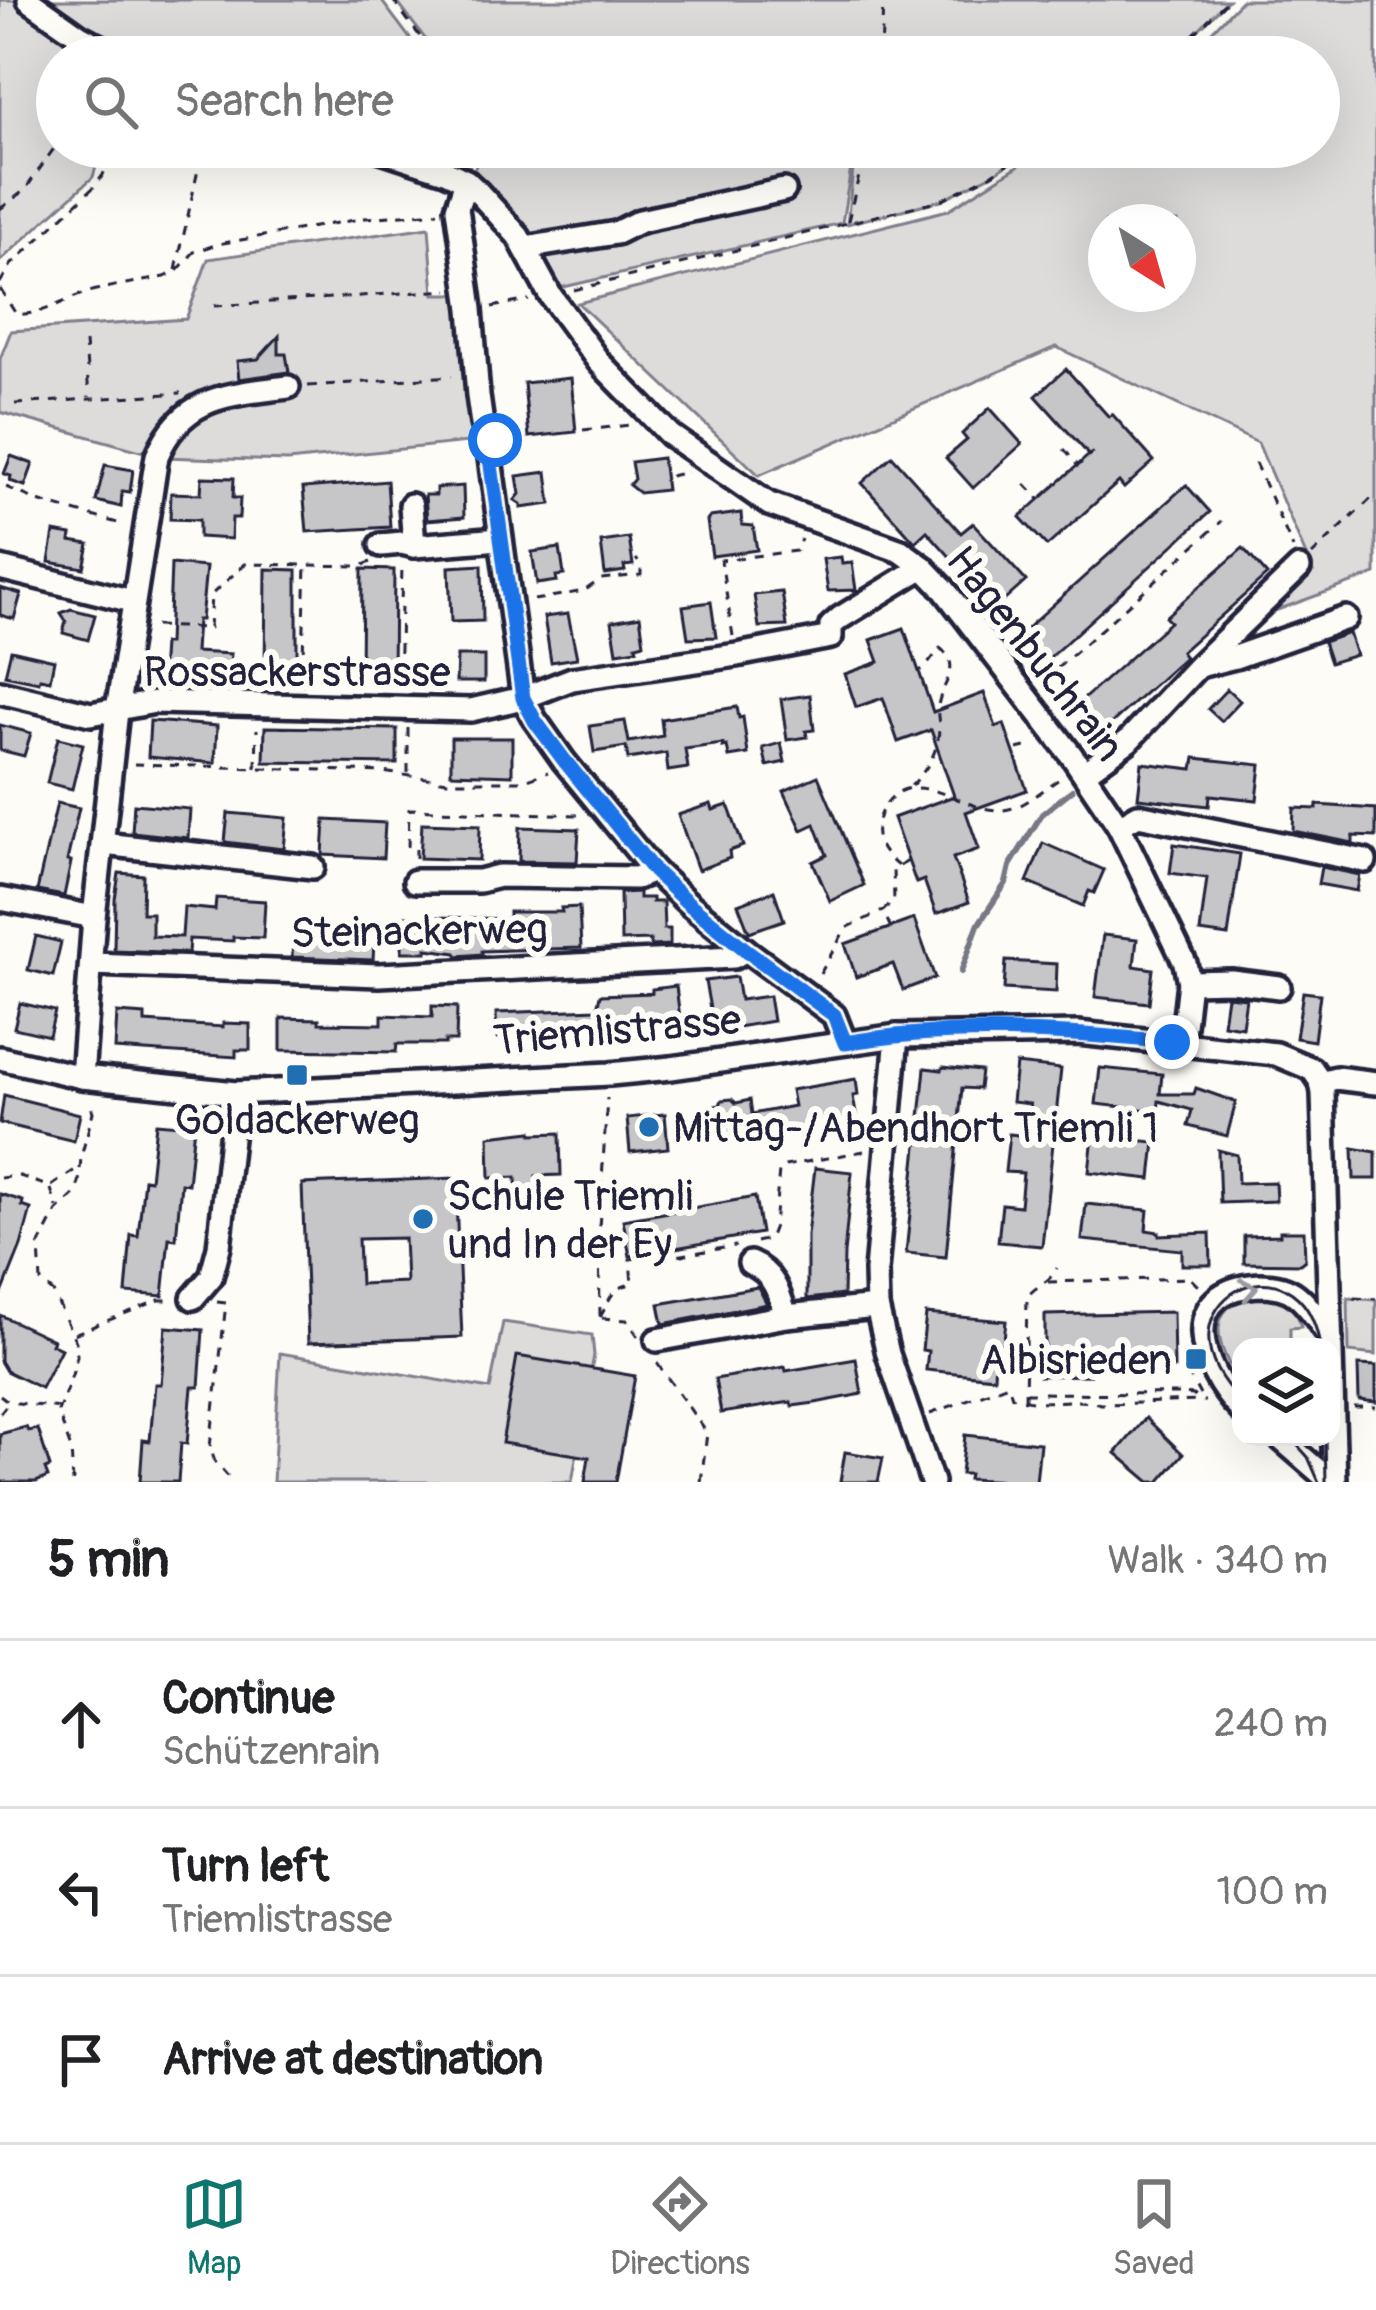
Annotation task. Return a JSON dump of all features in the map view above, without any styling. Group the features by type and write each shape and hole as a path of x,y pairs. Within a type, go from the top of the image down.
{"street":[{"path":"28,0 80,36"},
{"name":"Hagenbuchrain","path":"435,168 466,182 518,236 550,295 599,362 657,422 769,504 901,551 923,567 970,622 1119,826 1185,963 1190,982 1182,1043"},
{"path":"466,182 457,208 482,424 495,440 490,458 523,698 564,760 654,871 746,950 834,1015 845,1043"},
{"path":"525,248 616,233 640,221 784,190"},
{"path":"82,1077 117,711 157,456 173,427 218,396 288,387"},
{"path":"411,505 393,549 500,539"},
{"name":"Rossackerstrasse","path":"0,692 91,714 155,702 471,710 523,698 572,679 737,656 831,637 831,626 840,618 923,567"},
{"path":"0,568 132,601"},
{"path":"1079,774 1128,741 1299,568"},
{"path":"1198,666 1346,618"},
{"path":"1119,826 1138,815 1365,861"},
{"path":"103,844 313,867"},
{"path":"415,881 479,881 499,876 636,878 654,871"},
{"path":"0,899 94,917"},
{"name":"Steinackerweg","path":"92,964 379,975 734,957 746,950"},
{"path":"1190,982 1231,980 1280,987"},
{"name":"Triemlistrasse","path":"0,1058 82,1077 236,1093 610,1074 897,1036 1078,1033 1276,1054 1312,1070 1321,1082 1336,1078 1376,1083"},
{"path":"897,1036 876,1271 877,1307 932,1482"},
{"path":"1321,1082 1331,1338"},
{"path":"193,1298 211,1277 218,1247 236,1093"},
{"path":"750,1263 764,1269 776,1285 786,1316"},
{"path":"1232,1400 1216,1381 1203,1348 1203,1325 1211,1305 1222,1297 1252,1286 1286,1288 1310,1309 1329,1338"},
{"path":"652,1344 786,1316 877,1307"},
{"path":"1291,1446 1333,1482"},
{"path":"1332,1446 1333,1482"}],"path":[{"path":"393,0 422,36"},
{"path":"882,36 883,0"},
{"path":"1192,36 1228,0"},
{"path":"0,209 25,190 40,168"},
{"path":"106,168 94,187 11,265 0,286 16,314 48,310 83,293 165,277 194,252 218,244 365,218 457,208"},
{"path":"176,272 198,168"},
{"path":"847,224 861,168"},
{"path":"486,307 940,200 1002,168"},
{"path":"214,306 468,289"},
{"path":"86,342 90,399"},
{"path":"288,387 452,376"},
{"path":"15,404 198,392 218,396"},
{"path":"583,430 657,422"},
{"path":"1064,449 1078,466 1093,452"},
{"path":"1256,463 1299,568 1376,494"},
{"path":"1025,484 1040,500"},
{"path":"6,487 41,502 144,531"},
{"path":"1034,689 1222,521"},
{"path":"735,648 722,560 796,550 806,529"},
{"path":"129,626 209,628 211,595 244,564 361,566 393,549 399,695"},
{"path":"520,602 584,591 601,579 641,575 636,559"},
{"path":"302,694 306,565"},
{"path":"919,671 947,639"},
{"path":"898,866 885,855 877,838 878,818 890,797 909,788 932,760 940,732 938,706 952,671 949,655 940,647"},
{"path":"256,770 257,713"},
{"path":"408,716 408,775"},
{"path":"1017,749 1045,737"},
{"path":"129,764 522,781 544,775 564,760"},
{"path":"909,788 1008,810 1055,781 1079,774"},
{"path":"415,881 416,849 408,848 409,809 592,815"},
{"path":"813,988 846,928 883,911 894,899 893,870 908,860"},
{"path":"883,911 891,928"},
{"path":"600,1318 599,1229 608,1096"},
{"path":"73,1482 74,1462 59,1408 77,1355 53,1292 41,1282 39,1246 80,1183 91,1100"},
{"path":"600,1318 610,1294 632,1283 630,1259 663,1254 665,1258 769,1239 779,1171 874,1150"},
{"path":"50,1187 80,1167"},
{"path":"0,1178 20,1176 50,1187"},
{"path":"50,1187 58,1211"},
{"path":"1048,1282 1057,1268"},
{"path":"1024,1402 1026,1304 1033,1289 1048,1282 1190,1278 1203,1291"},
{"path":"1348,1297 1376,1299"},
{"path":"73,1335 168,1300"},
{"path":"226,1303 210,1447 215,1462 233,1482"},
{"path":"600,1318 627,1320 652,1344"},
{"path":"658,1364 707,1433 701,1482"},
{"path":"912,1421 1008,1384 1012,1396 1024,1402 1202,1401 1182,1394 1025,1393"},
{"path":"0,1394 9,1402 59,1408"},
{"path":"0,1413 9,1402"},
{"path":"1347,1407 1376,1407"}],"shaded area":[{"path":"0,0 381,0 408,36 36,36 36,168 96,168 93,177 0,261"},
{"path":"1228,0 1192,36 423,36 397,2"},
{"path":"1242,0 1376,0 1376,574 1258,617 1313,572 1258,443 1056,347 759,475 578,303 948,210 1015,168 1340,168 1340,36 1207,36"},
{"path":"475,168 851,168 842,223 555,289 472,174"},
{"path":"1002,168 941,200 847,224 853,169"},
{"path":"429,227 434,294 467,294 478,441 288,461 162,457 0,412 0,359 11,331 186,319 208,259"},
{"path":"1348,1298 1376,1300 1376,1355 1349,1352"},
{"path":"1244,1299 1277,1299 1297,1314 1301,1327 1290,1328 1290,1338 1232,1338 1232,1368 1219,1327 1230,1306"},
{"path":"503,1322 592,1335 594,1355 572,1482 273,1482 280,1353 490,1389"}],"building":[{"path":"279,336 279,354 286,354 289,372 239,379 237,361 258,359"},
{"path":"1066,369 1154,461 1124,488 1119,482 1047,546 1020,517 1089,455 1036,396"},
{"path":"571,378 576,432 529,437 524,383"},
{"path":"990,408 1022,444 973,488 946,458 967,440 962,434"},
{"path":"11,456 33,464 25,486 4,474"},
{"path":"892,456 961,533 973,523 1026,581 996,608 927,531 915,542 862,483"},
{"path":"662,458 666,490 639,493 629,485 634,479 631,462"},
{"path":"105,465 133,470 130,492 122,491 121,507 96,501"},
{"path":"547,472 551,504 521,508 515,500 520,494 517,476"},
{"path":"202,477 234,478 233,498 240,498 231,539 199,537 199,520 170,519 171,493 201,494"},
{"path":"387,481 390,527 307,532 303,488"},
{"path":"1186,485 1210,512 1040,666 1015,639"},
{"path":"463,486 464,517 427,520 425,495 436,495 436,488"},
{"path":"741,513 742,525 753,526 757,550 712,556 707,521"},
{"path":"54,532 89,544 84,568 49,562"},
{"path":"629,538 633,565 605,574 601,542"},
{"path":"560,548 564,575 537,584 532,552"},
{"path":"1243,548 1267,575 1095,738 1070,711 1170,622 1165,617"},
{"path":"841,557 842,564 852,563 856,590 828,591 823,559"},
{"path":"171,564 206,567 195,652 231,654 229,676 161,675 163,644 168,644"},
{"path":"482,565 483,621 451,622 449,567"},
{"path":"266,569 297,570 297,678 265,677"},
{"path":"362,569 394,570 393,678 361,677"},
{"path":"0,588 21,594 14,619 0,615"},
{"path":"782,592 787,626 759,627 754,595"},
{"path":"711,602 716,637 688,638 683,606"},
{"path":"71,609 95,615 88,640 63,633 66,621 61,613"},
{"path":"568,614 577,658 551,662 544,617"},
{"path":"640,616 644,643 617,652 612,621"},
{"path":"904,628 933,712 984,693 996,727 1004,724 1027,790 966,812 979,849 953,858 969,902 936,914 924,880 916,883 893,818 954,796 931,730 898,742 883,698 856,707 845,674 879,662 871,640"},
{"path":"1349,633 1356,655 1330,663 1323,642"},
{"path":"11,650 54,660 50,680 5,675"},
{"path":"457,656 484,656 484,682 456,682"},
{"path":"1227,689 1240,701 1221,721 1208,709"},
{"path":"810,695 814,730 806,731 807,737 787,740 781,699"},
{"path":"737,707 748,754 729,757 723,744 685,749 688,768 668,771 666,753 628,759 626,747 594,752 590,726 625,721 629,742 663,736 661,719"},
{"path":"150,721 217,726 215,763 148,757"},
{"path":"0,725 31,733 24,756 0,750"},
{"path":"265,727 397,729 397,764 264,762"},
{"path":"58,738 83,744 72,789 47,783"},
{"path":"451,738 512,738 512,775 451,773"},
{"path":"781,743 785,762 767,766 763,748"},
{"path":"1195,758 1261,765 1257,800 1210,795 1209,806 1138,798 1142,763 1193,769"},
{"path":"818,776 864,885 830,901 813,862 827,855 815,824 802,830 784,791"},
{"path":"57,803 79,808 64,896 37,891"},
{"path":"134,804 190,809 188,838 132,832"},
{"path":"711,804 713,810 728,805 743,846 729,851 730,858 698,870 678,815"},
{"path":"1317,805 1376,809 1376,837 1353,836 1353,843 1293,831 1294,808 1317,809"},
{"path":"228,813 287,818 284,849 225,842"},
{"path":"325,820 385,823 383,858 323,855"},
{"path":"422,823 480,825 479,860 420,858"},
{"path":"520,827 579,829 577,862 519,861"},
{"path":"1043,843 1104,870 1083,906 1027,882"},
{"path":"1174,844 1240,854 1228,936 1200,932 1207,878 1170,873"},
{"path":"1321,867 1360,875 1357,891 1318,884"},
{"path":"119,873 143,875 142,913 152,913 152,936 182,937 184,907 215,910 216,898 265,901 263,938 189,939 188,953 114,950"},
{"path":"774,891 784,920 749,932 738,904"},
{"path":"639,892 639,898 663,902 670,945 621,941 620,893"},
{"path":"579,907 581,948 458,956 427,949 402,952 403,916 509,919 509,912 562,912 561,908"},
{"path":"914,919 935,978 903,990 893,964 856,977 845,944"},
{"path":"294,927 369,928 373,960 292,957"},
{"path":"1103,935 1137,939 1134,966 1153,969 1149,1003 1095,997"},
{"path":"36,936 61,942 53,976 28,970"},
{"path":"1006,961 1057,964 1056,992 1004,989"},
{"path":"736,977 740,1000 769,996 773,1021 714,1031 705,981"},
{"path":"676,986 681,1026 497,1038 496,1013 597,1009 600,995 652,993 652,989"},
{"path":"1303,992 1320,994 1314,1041 1296,1038"},
{"path":"1227,996 1246,998 1242,1027 1223,1024"},
{"path":"20,1003 55,1011 49,1036 14,1028"},
{"path":"432,1006 457,1007 456,1041 397,1044 396,1052 281,1050 281,1018 382,1024 382,1015 432,1017"},
{"path":"117,1013 145,1015 145,1022 250,1024 250,1050 236,1050 236,1057 115,1049"},
{"path":"1016,1064 1061,1069 1042,1246 998,1242 1002,1204 1020,1206 1023,1173 1005,1172 1009,1134 1027,1136 1030,1104 1012,1102"},
{"path":"925,1068 981,1071 979,1089 962,1088 946,1257 906,1253"},
{"path":"1100,1068 1162,1074 1160,1094 1194,1094 1196,1088 1236,1102 1227,1136 1188,1126 1192,1110 1159,1101 1158,1111 1096,1104"},
{"path":"856,1079 857,1120 712,1140 706,1108 722,1100 750,1100 752,1114 794,1106 791,1090"},
{"path":"4,1095 80,1114 74,1141 0,1123"},
{"path":"665,1114 668,1148 630,1152 627,1118"},
{"path":"156,1123 194,1126 188,1184 181,1183 176,1239 169,1238 163,1296 126,1293 131,1235 138,1236"},
{"path":"560,1133 561,1175 536,1176 537,1203 517,1204 516,1177 490,1178 489,1136"},
{"path":"1093,1136 1155,1142 1151,1179 1089,1172"},
{"path":"1353,1148 1376,1152 1376,1179 1354,1179"},
{"path":"1218,1150 1237,1155 1238,1183 1275,1182 1276,1201 1220,1203"},
{"path":"815,1168 852,1172 843,1295 807,1299 807,1235"},
{"path":"455,1178 462,1337 308,1343 302,1184","holes":["404,1238 406,1282 360,1284 358,1239"]},
{"path":"0,1194 23,1201 22,1206 31,1209 1,1296"},
{"path":"755,1197 761,1233 630,1256 623,1220"},
{"path":"1086,1204 1148,1210 1146,1230 1159,1235 1210,1233 1211,1265 1182,1265 1182,1250 1082,1240"},
{"path":"1280,1231 1304,1231 1305,1260 1300,1264 1244,1263 1244,1236 1280,1235"},
{"path":"758,1287 767,1304 663,1324 659,1304"},
{"path":"1173,1312 1174,1368 1126,1369 1126,1362 1090,1363 1090,1375 1039,1376 1039,1360 1045,1360 1045,1315"},
{"path":"926,1314 1006,1321 1002,1358 995,1357 994,1377 926,1370 928,1351 922,1350"},
{"path":"0,1315 53,1340 51,1344 61,1349 41,1388 6,1371 0,1361"},
{"path":"166,1327 203,1330 199,1387 192,1387 178,1482 140,1482 143,1440 150,1441 155,1384 161,1384"},
{"path":"517,1356 635,1376 616,1482 585,1482 589,1457 502,1443"},
{"path":"856,1359 862,1394 721,1413 715,1379"},
{"path":"1358,1365 1376,1366 1376,1402 1359,1400"},
{"path":"1146,1418 1183,1454 1159,1482 1150,1482 1116,1453"},
{"path":"26,1427 28,1431 38,1429 50,1467 45,1469 48,1477 36,1482 0,1482 0,1434"},
{"path":"965,1435 1040,1443 1036,1482 968,1479 969,1474 961,1474"},
{"path":"845,1452 883,1458 878,1482 840,1482"}],"waterway":[{"path":"961,972 978,925 1006,883 1010,866 1042,814 1072,790"}],"tram line":[{"path":"1232,1389 1215,1366 1209,1334 1217,1308 1236,1291 1261,1284 1286,1289 1307,1309 1317,1338"},
{"path":"1298,1446 1319,1482"},
{"path":"1325,1446 1326,1482"}],"place":[{"name":"Goldackerweg","path":"297,1075"},
{"name":"Mittag-/Abendhort Triemli 1","path":"649,1127"},
{"name":"Schule Triemli und In der Ey","path":"423,1219"},
{"name":"Albisrieden","path":"1196,1359"}],"route":[{"path":"495,440 490,458 500,539 523,698 535,721 654,871 746,950 834,1015 845,1043 986,1033 1078,1033 1172,1042"}]}
